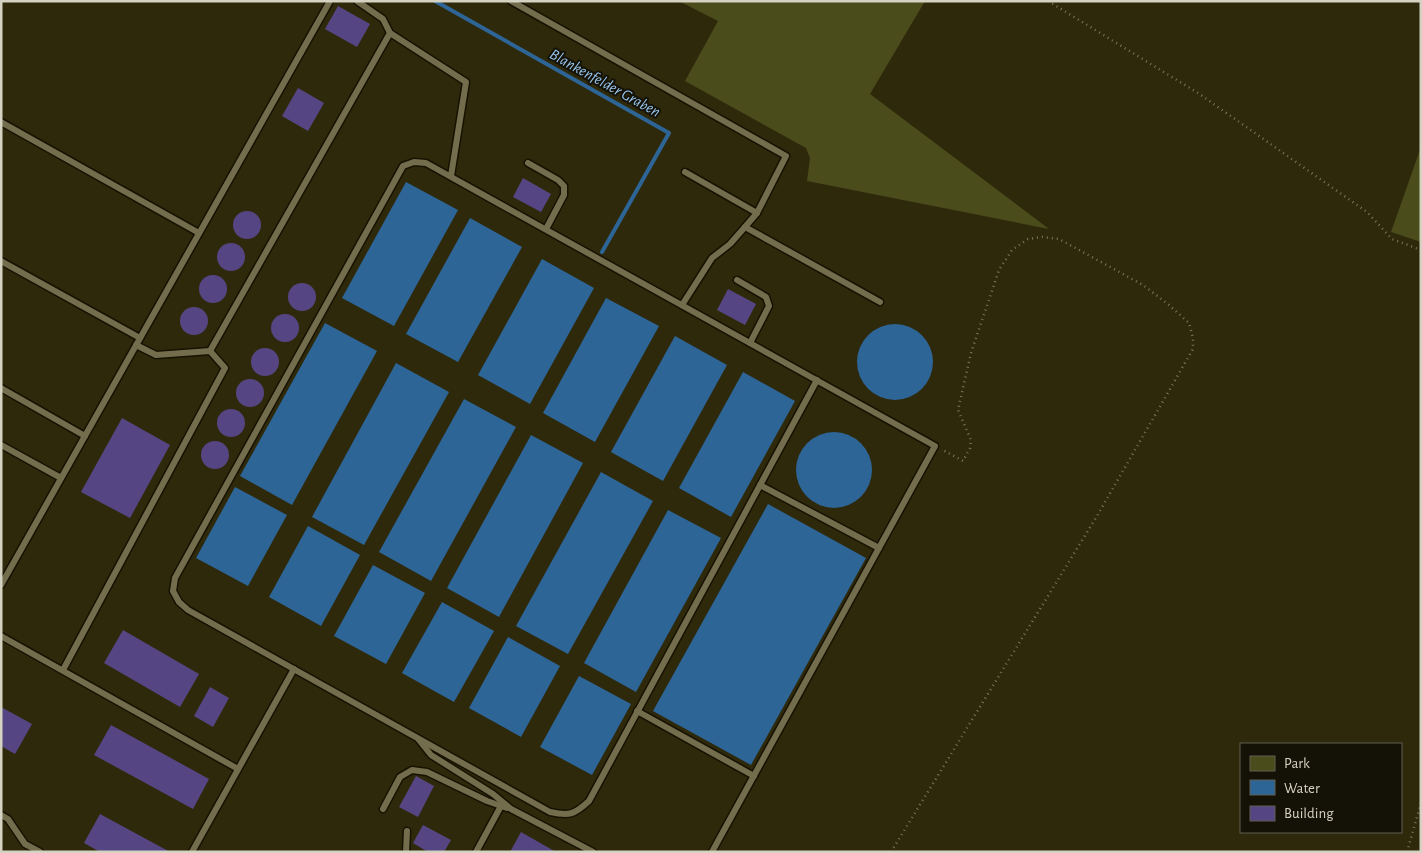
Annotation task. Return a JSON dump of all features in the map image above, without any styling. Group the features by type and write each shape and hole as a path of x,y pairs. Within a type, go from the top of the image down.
{"lane":[{"path":"1,585 330,1"},
{"path":"357,1 383,19 390,33 466,82 451,176"},
{"path":"511,1 786,156 757,213 730,244 712,258 682,305"},
{"path":"210,351 390,33"},
{"path":"1,122 199,233"},
{"path":"712,852 935,446 817,380 750,343 451,176 426,163 414,162 404,166 175,578 172,590 179,602 188,610 550,812 565,815 579,810 588,801 817,380"},
{"path":"528,164 558,180 564,186 564,195 546,229"},
{"path":"685,172 757,213"},
{"path":"746,227 880,302"},
{"path":"1,261 138,341 156,355 210,351"},
{"path":"737,280 766,297 769,306 750,343"},
{"path":"63,670 226,368 210,351"},
{"path":"1,388 85,436"},
{"path":"1,445 61,478"},
{"path":"760,485 879,548"},
{"path":"1,636 238,769"},
{"path":"192,852 294,669"},
{"path":"637,711 754,776"},
{"path":"416,736 431,755 493,794 511,809"},
{"path":"383,809 400,777 412,770 427,772 487,801 511,809 593,852"},
{"path":"476,852 501,806"},
{"path":"1,815 8,819 25,844 40,852"},
{"path":"406,852 407,831"}],"path":[{"path":"1048,1 1198,93 1366,212 1392,239 1421,250"},
{"path":"891,852 1097,516 1193,349 1193,338 1189,323 1143,285 1059,239 1042,236 1028,239 1012,250 999,270 971,353 958,410 971,440 970,448 964,461 935,446"},
{"path":"1407,852 1421,803"}],"green space":[{"path":"679,1 925,1 870,94 1049,229 807,181 810,158 806,148 685,81 718,21"},
{"path":"1421,147 1421,242 1391,232"}],"water":[{"path":"406,182 458,210 394,326 342,298"},
{"path":"470,218 522,247 458,362 406,334"},
{"path":"542,259 594,288 530,404 478,375"},
{"path":"606,298 659,326 595,442 543,413"},
{"path":"325,323 377,351 292,505 240,476"},
{"path":"888,324 902,324 916,330 927,341 933,355 930,377 922,389 902,400 888,400 874,394 863,383 857,369 857,355 863,341 874,330"},
{"path":"675,336 727,365 663,481 611,452"},
{"path":"396,363 449,392 364,545 312,517"},
{"path":"743,372 795,401 731,517 679,488"},
{"path":"464,399 516,427 431,581 379,552"},
{"path":"827,432 841,432 855,438 866,449 872,463 869,485 861,497 841,508 827,508 813,502 802,491 796,477 796,463 802,449 813,438"},
{"path":"531,435 583,463 499,617 447,588"},
{"path":"601,472 653,501 568,654 516,626"},
{"path":"235,487 287,515 248,586 196,558"},
{"path":"768,504 866,558 751,765 653,711"},
{"path":"668,510 721,538 636,692 584,663"},
{"path":"308,526 360,555 321,626 269,597"},
{"path":"373,565 425,593 386,664 334,636"},
{"path":"442,602 494,631 454,702 402,673"},
{"path":"508,637 560,666 521,737 469,708"},
{"path":"579,676 631,704 592,775 540,747"}],"building":[{"path":"338,6 370,24 357,47 325,29"},
{"path":"298,88 324,103 308,131 282,116"},
{"path":"523,178 551,194 541,212 513,197"},
{"path":"247,211 257,215 261,225 257,235 247,239 237,235 233,225 237,215"},
{"path":"231,243 241,247 245,257 241,267 231,271 221,267 217,257 221,247"},
{"path":"213,275 223,279 227,289 223,299 213,303 203,299 199,289 203,279"},
{"path":"302,283 312,287 316,297 312,307 302,311 292,307 288,297 292,287"},
{"path":"728,289 756,304 745,325 717,310"},
{"path":"194,307 204,311 208,321 204,331 194,335 184,331 180,321 184,311"},
{"path":"285,314 295,318 299,328 295,338 285,342 275,338 271,328 275,318"},
{"path":"265,348 275,352 279,362 275,372 265,376 255,372 251,362 255,352"},
{"path":"250,379 260,383 264,393 260,403 250,407 240,403 236,393 240,383"},
{"path":"231,409 241,413 245,423 241,433 231,437 221,433 217,423 221,413"},
{"path":"122,418 170,445 130,518 81,492"},
{"path":"215,441 225,445 229,455 225,465 215,469 205,465 201,455 205,445"},
{"path":"123,630 199,674 180,707 104,663"},
{"path":"210,687 229,698 213,727 194,716"},
{"path":"1,707 32,724 15,754 1,746"},
{"path":"111,725 209,779 193,809 94,755"},
{"path":"416,776 434,786 418,817 399,807"},
{"path":"100,814 170,852 100,852 84,843"},
{"path":"423,825 451,840 444,852 428,852 413,843"},
{"path":"521,832 556,852 510,852"}],"waterway":[{"name":"Blankenfelder Graben","path":"435,1 669,133 602,252"}]}
